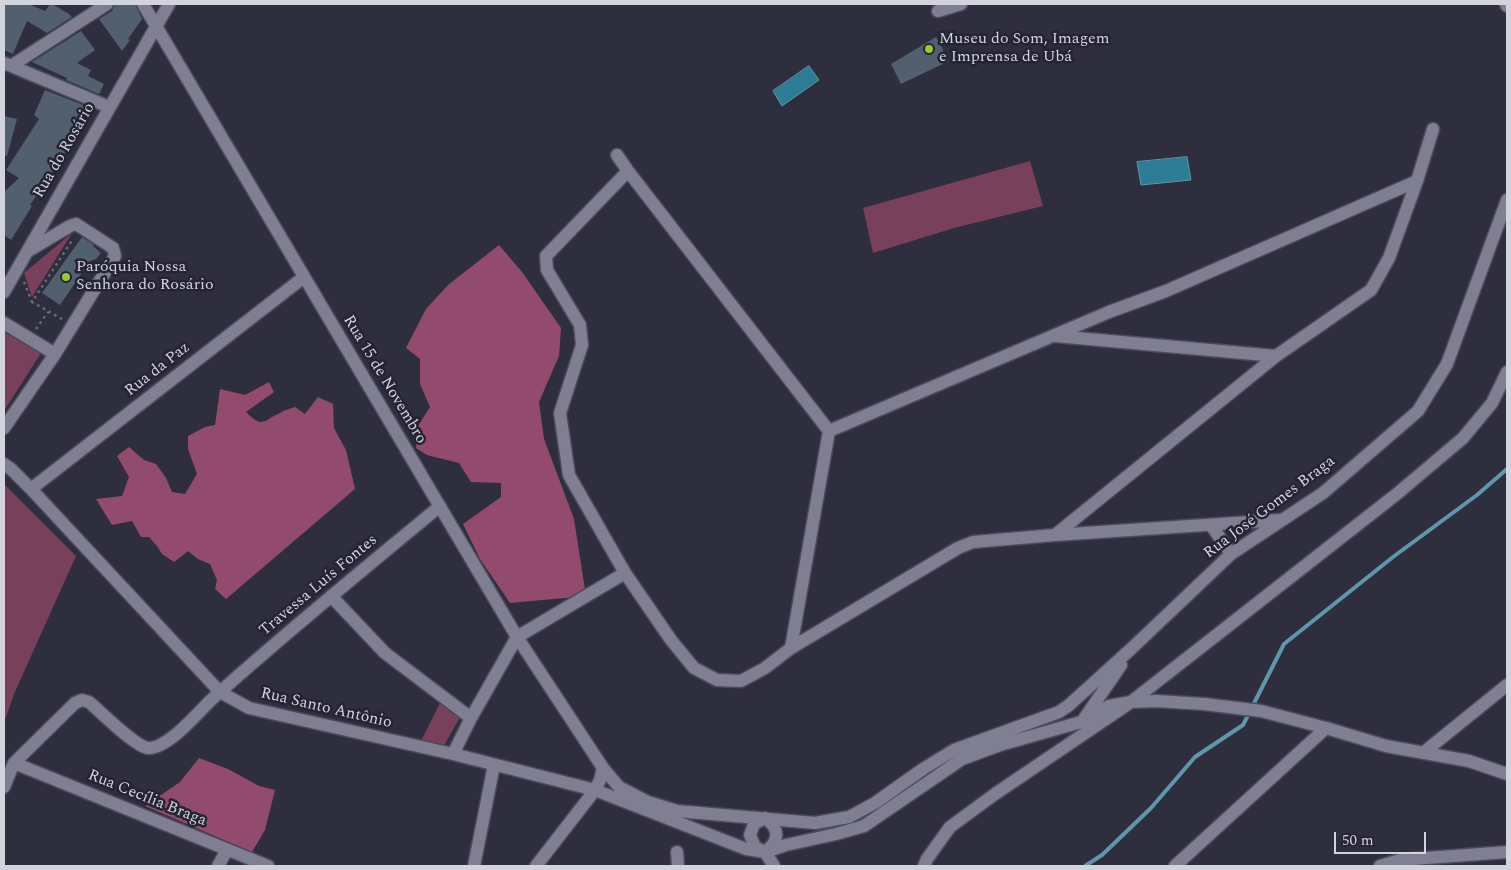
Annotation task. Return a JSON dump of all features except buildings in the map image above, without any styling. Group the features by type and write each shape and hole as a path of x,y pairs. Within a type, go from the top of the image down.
{"street":[{"path":"7,65 107,4"},
{"name":"Rua 15 de Novembro","path":"143,4 517,637 603,768 619,787 648,802 677,810 815,823 849,817 875,803 954,750 1059,712 1068,706"},
{"name":"Rua do Rosário","path":"4,292 169,4"},
{"path":"938,11 961,4"},
{"path":"7,65 109,107"},
{"path":"1055,535 1276,356 1371,290 1389,258 1417,181 1433,129"},
{"path":"617,155 828,431 791,648"},
{"path":"628,171 546,256 547,270 580,325 582,345 560,413 569,474 625,573 671,640 694,668 717,680 742,681 765,668 791,648 958,548 973,542 1281,520"},
{"path":"828,431 1109,312 1166,291 1417,181"},
{"name":"Rua José Gomes Braga","path":"1131,649 1231,554 1322,493 1418,411 1448,364 1507,200"},
{"path":"4,428 55,354 115,256 113,248 76,224 25,253"},
{"name":"Rua da Paz","path":"31,489 304,277"},
{"path":"4,323 55,354"},
{"path":"1053,336 1276,356"},
{"path":"924,866 927,858 950,827 994,794 1131,702 1398,494 1463,438 1492,403 1507,372"},
{"name":"Rua Santo Antônio","path":"4,464 11,468 31,489 220,692 249,708 453,754 594,790 746,849 765,852"},
{"name":"Travessa Luís Fontes","path":"14,763 75,703 82,700 89,702 135,742 148,748 165,743 220,692 331,596 440,506"},
{"path":"1211,525 1231,554"},
{"path":"453,754 517,637 625,573"},
{"path":"331,596 385,653 472,718"},
{"path":"1077,723 1089,714 1131,649"},
{"path":"1077,723 1066,717 1065,714 1068,706 1131,649"},
{"path":"1423,753 1507,685"},
{"path":"765,852 864,826 962,759 1000,745 1077,723 1109,706 1131,702 1156,701 1240,707 1261,711 1386,746 1468,761 1507,774"},
{"path":"1068,706 1082,702 1109,706"},
{"path":"1175,866 1326,728"},
{"path":"4,788 14,763"},
{"name":"Rua Cecília Braga","path":"14,763 268,866"},
{"path":"474,866 494,765"},
{"path":"536,866 594,790 600,780 603,768"},
{"path":"765,852 774,845 777,835 773,824 765,818 754,824 750,835 755,846 765,852 774,866"},
{"path":"218,866 227,850"},
{"path":"677,852 678,866"},
{"path":"1380,866 1400,860 1507,852"}],"path":[{"path":"32,302 75,236"},
{"path":"22,278 32,302 67,322"},
{"path":"30,339 48,312"}],"shaded area":[{"path":"1030,161 1043,206 954,228 873,253 863,208"},
{"path":"72,233 32,297 24,273"},
{"path":"499,245 522,272 561,328 559,356 539,402 544,439 574,519 586,596 510,603 480,559 463,524 501,497 501,483 471,482 459,463 427,455 416,448 418,426 430,407 420,384 420,359 406,348 426,309 448,285"},
{"path":"4,332 41,353 4,411"},
{"path":"269,382 274,392 246,412 259,422 263,422 295,407 305,414 318,397 333,404 334,428 346,450 355,489 226,599 215,589 217,580 210,564 198,559 188,551 174,562 162,554 149,537 141,537 132,521 112,525 96,499 122,496 129,477 117,456 129,447 144,460 156,464 166,478 172,492 185,494 197,474 188,449 188,436 205,427 215,425 220,389 245,395"},
{"path":"4,484 76,556 14,694 4,723"},
{"path":"441,701 462,714 442,749 420,743"},
{"path":"199,758 228,769 259,786 275,790 265,830 252,852 145,806 180,782"}],"water":[{"path":"809,66 819,80 782,106 773,91"},
{"path":"1187,157 1191,180 1141,185 1137,162"}],"waterway":[{"path":"1085,866 1102,855 1151,808 1195,757 1243,725 1284,644 1393,557 1477,495 1507,469"}],"place":[{"name":"Museu do Som, Imagem e Imprensa de Ubá","path":"929,49"},
{"name":"Paróquia Nossa Senhora do Rosário","path":"66,277"}]}
